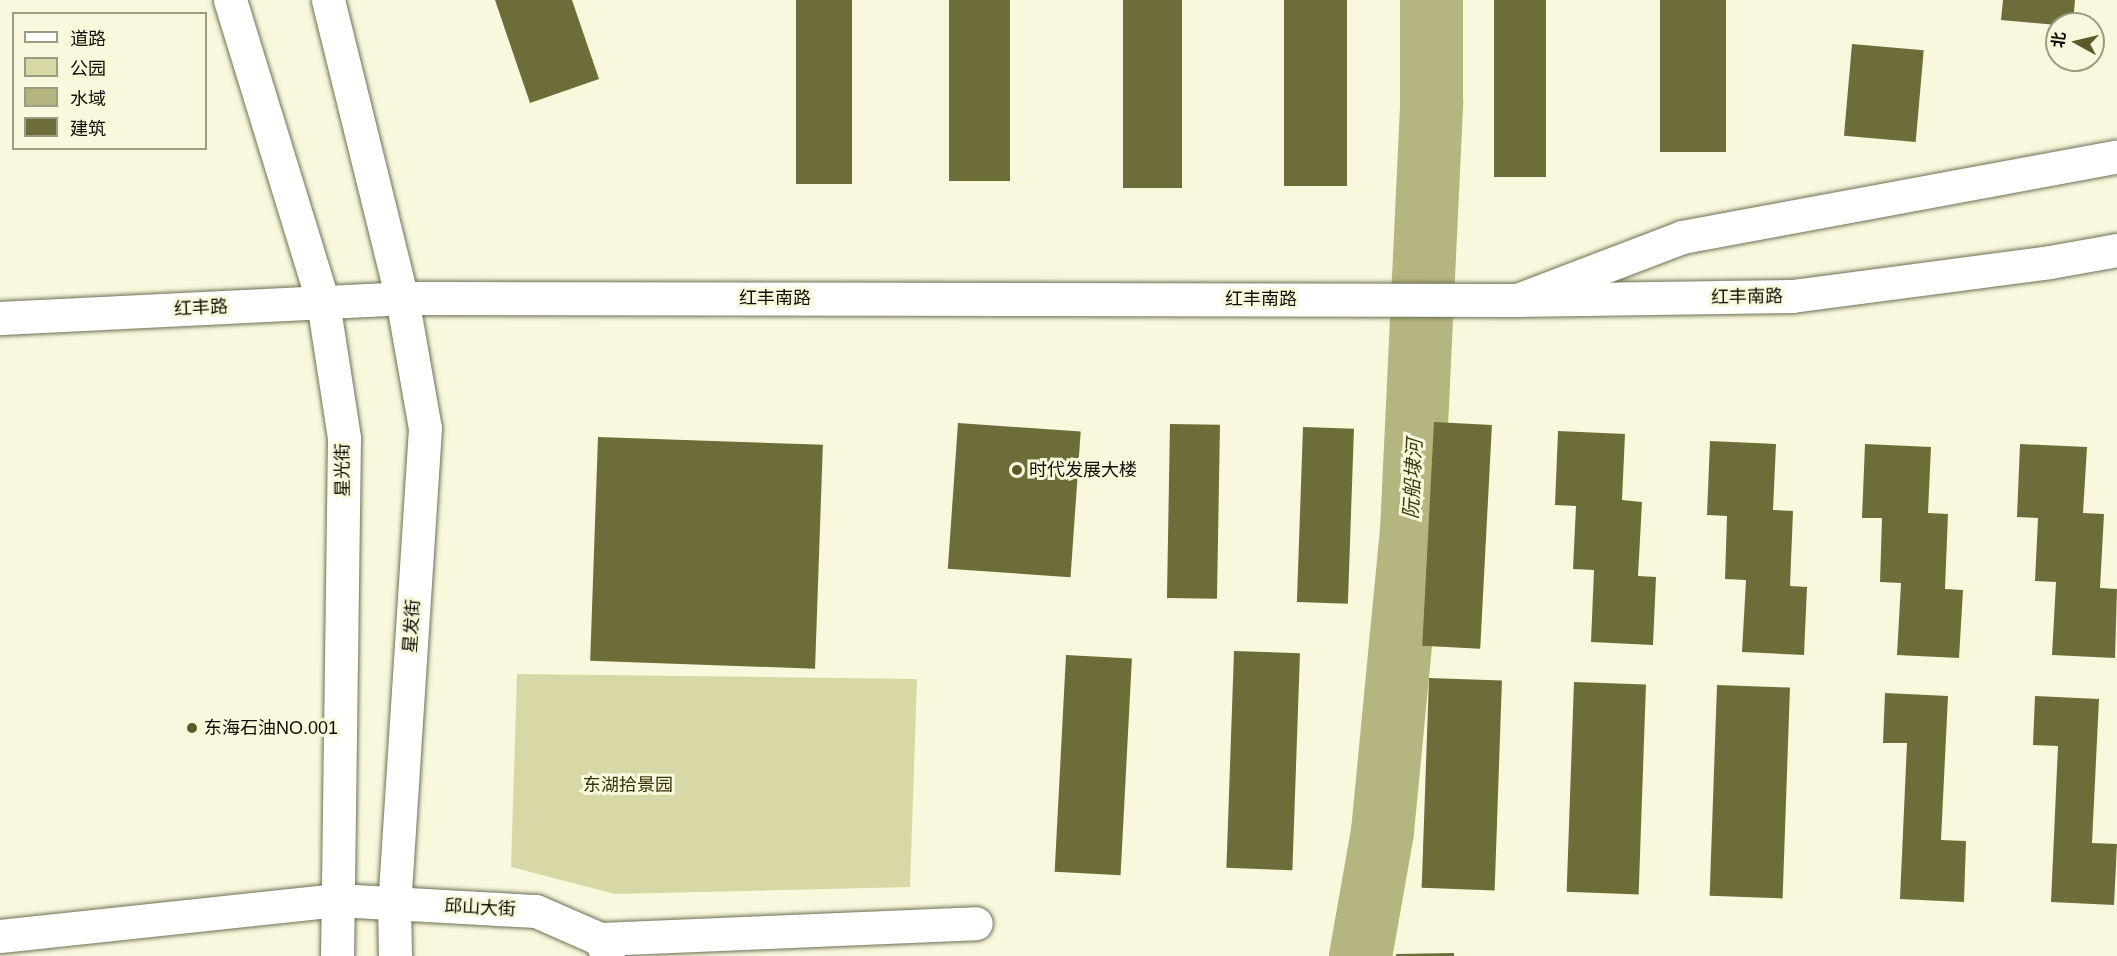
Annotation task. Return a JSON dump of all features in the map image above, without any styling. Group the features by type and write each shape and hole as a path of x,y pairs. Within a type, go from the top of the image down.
{"street":[{"name":"星光街","path":"230,0 323,302 344,438 337,956"},
{"path":"328,0 402,298"},
{"path":"1516,299 1682,237 2117,156"},
{"name":"红丰南路","path":"402,298 1516,299 1792,296 2050,262 2117,250"},
{"name":"红丰路","path":"0,318 402,298"},
{"name":"星发街","path":"395,956 394,903 424,428 402,298"},
{"name":"邱山大街","path":"0,936 337,900 536,911 604,948"},
{"path":"604,948 976,923"}],"green space":[{"name":"东湖拾景园","path":"517,674 917,679 910,887 615,894 511,867"}],"water":[{"path":"1410,0 1451,0 1451,218 1410,218"}],"building":[{"path":"495,0 572,0 599,79 530,103"},
{"path":"796,0 852,0 852,184 796,184"},
{"path":"949,0 1010,0 1010,181 949,181"},
{"path":"1123,0 1182,0 1182,188 1123,188"},
{"path":"1284,0 1347,0 1347,186 1284,186"},
{"path":"1494,0 1546,0 1546,177 1494,177"},
{"path":"1660,0 1726,0 1726,152 1660,152"},
{"path":"2003,0 2075,0 2074,12 2045,12 2045,24 2001,20"},
{"path":"1852,44 1924,50 1916,142 1844,136"},
{"path":"1434,422 1492,425 1480,649 1422,646"},
{"name":"时代发展大楼","path":"958,423 1081,432 1071,577 948,569"},
{"path":"1170,424 1220,425 1217,599 1167,598"},
{"path":"1303,427 1354,429 1348,604 1297,602"},
{"path":"1558,431 1625,434 1622,500 1642,502 1638,576 1656,577 1653,645 1591,642 1594,570 1573,569 1576,506 1555,505"},
{"path":"598,437 823,445 815,669 590,661"},
{"path":"1710,441 1776,444 1773,510 1793,511 1790,586 1807,587 1804,655 1742,652 1746,580 1725,579 1727,516 1707,515"},
{"path":"1865,444 1931,447 1928,513 1948,514 1945,589 1963,590 1959,658 1897,655 1901,583 1880,582 1882,518 1862,518"},
{"path":"2020,444 2087,447 2083,513 2104,514 2100,588 2117,589 2115,658 2052,655 2056,582 2035,581 2038,518 2017,517"},
{"path":"1234,651 1300,653 1292,870 1226,868"},
{"path":"1066,655 1132,658 1121,875 1055,872"},
{"path":"1429,678 1502,681 1495,890 1422,888"},
{"path":"1574,682 1646,685 1639,894 1567,892"},
{"path":"1717,685 1790,688 1783,898 1710,896"},
{"path":"1885,693 1948,696 1941,840 1966,841 1964,902 1900,899 1907,743 1883,743"},
{"path":"2035,696 2099,699 2092,843 2117,844 2114,905 2051,902 2058,746 2033,745"},
{"path":"1454,953 1454,956 1396,956 1396,954"}],"waterway":[{"name":"阮船埭河","path":"1360,956 1382,831 1411,531 1431,100 1431,0"}],"place":[{"name":"时代发展大楼","path":"1017,470"},
{"name":"东海石油NO.001","path":"192,728"}]}
